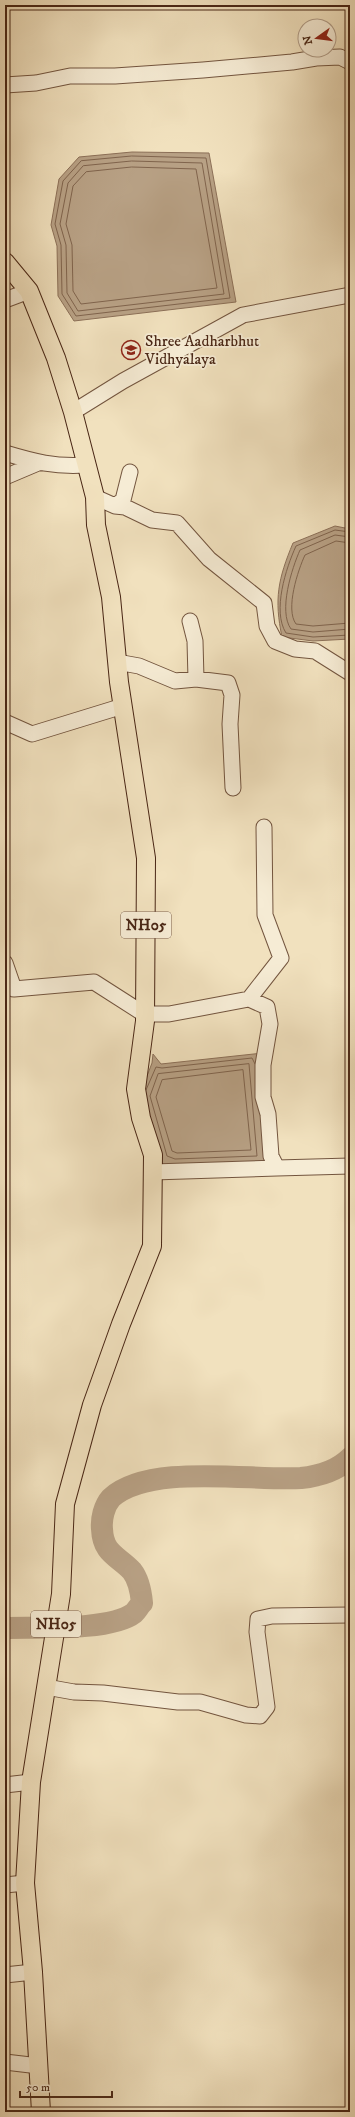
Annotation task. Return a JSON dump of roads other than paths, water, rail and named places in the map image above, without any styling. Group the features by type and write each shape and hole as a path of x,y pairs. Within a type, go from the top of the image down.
{"main road":[{"name":"NH05","path":"5,263 29,291 56,358 73,412 95,497 96,525 111,597 117,662 146,858 144,1014 136,1089 141,1118 153,1155 152,1246 120,1324 92,1406 65,1504 61,1594 50,1655 31,1782 25,1883 33,1972 41,2112"}],"street":[{"path":"5,85 36,83 70,76 196,70 292,62 316,58 340,57 350,62"},
{"path":"5,300 29,291"},
{"path":"73,412 123,381 243,315 350,295"},
{"path":"5,453 38,463 62,467 86,465"},
{"path":"5,477 38,463"},
{"path":"115,506 124,500 130,472"},
{"path":"95,497 115,506 125,507 152,520 177,523 209,559 264,603 267,626 275,641 295,649 315,651 350,673"},
{"path":"190,621 195,641 196,679"},
{"path":"117,662 139,666 174,681 196,679 228,683 232,695 230,724 233,788"},
{"path":"5,722 32,734 123,706"},
{"path":"249,999 281,958 265,915 264,827"},
{"path":"5,964 14,989 94,982 144,1014 169,1014 249,999 267,1007 270,1024 263,1065 263,1097 268,1114 271,1156 277,1168"},
{"path":"153,1172 350,1166"},
{"path":"46,1687 74,1692 103,1693 178,1702 200,1702 246,1715 260,1716 267,1707 257,1632 258,1619 272,1616 350,1615"},
{"path":"5,1785 31,1782"},
{"path":"5,1885 25,1883"},
{"path":"5,1975 33,1972"},
{"path":"5,2062 39,2066"}],"water":[{"path":"132,152 209,153 236,302 74,321 58,296 57,246 51,225 59,179 79,157"},
{"path":"335,526 350,529 350,639 313,641 282,637 278,611 279,589 284,568 293,543"},
{"path":"263,1053 268,1162 173,1168 162,1163 158,1159 147,1123 144,1084 152,1063 153,1054 161,1064"}],"waterway":[{"path":"5,1628 53,1628 108,1623 123,1619 135,1612 142,1603 138,1582 132,1571 108,1549 105,1544 102,1529 102,1521 106,1505 111,1498 128,1487 150,1481 175,1477 229,1476 301,1478 334,1470 350,1458"}],"place":[{"name":"Shree Aadharbhut Vidhyalaya","path":"131,350"}]}
